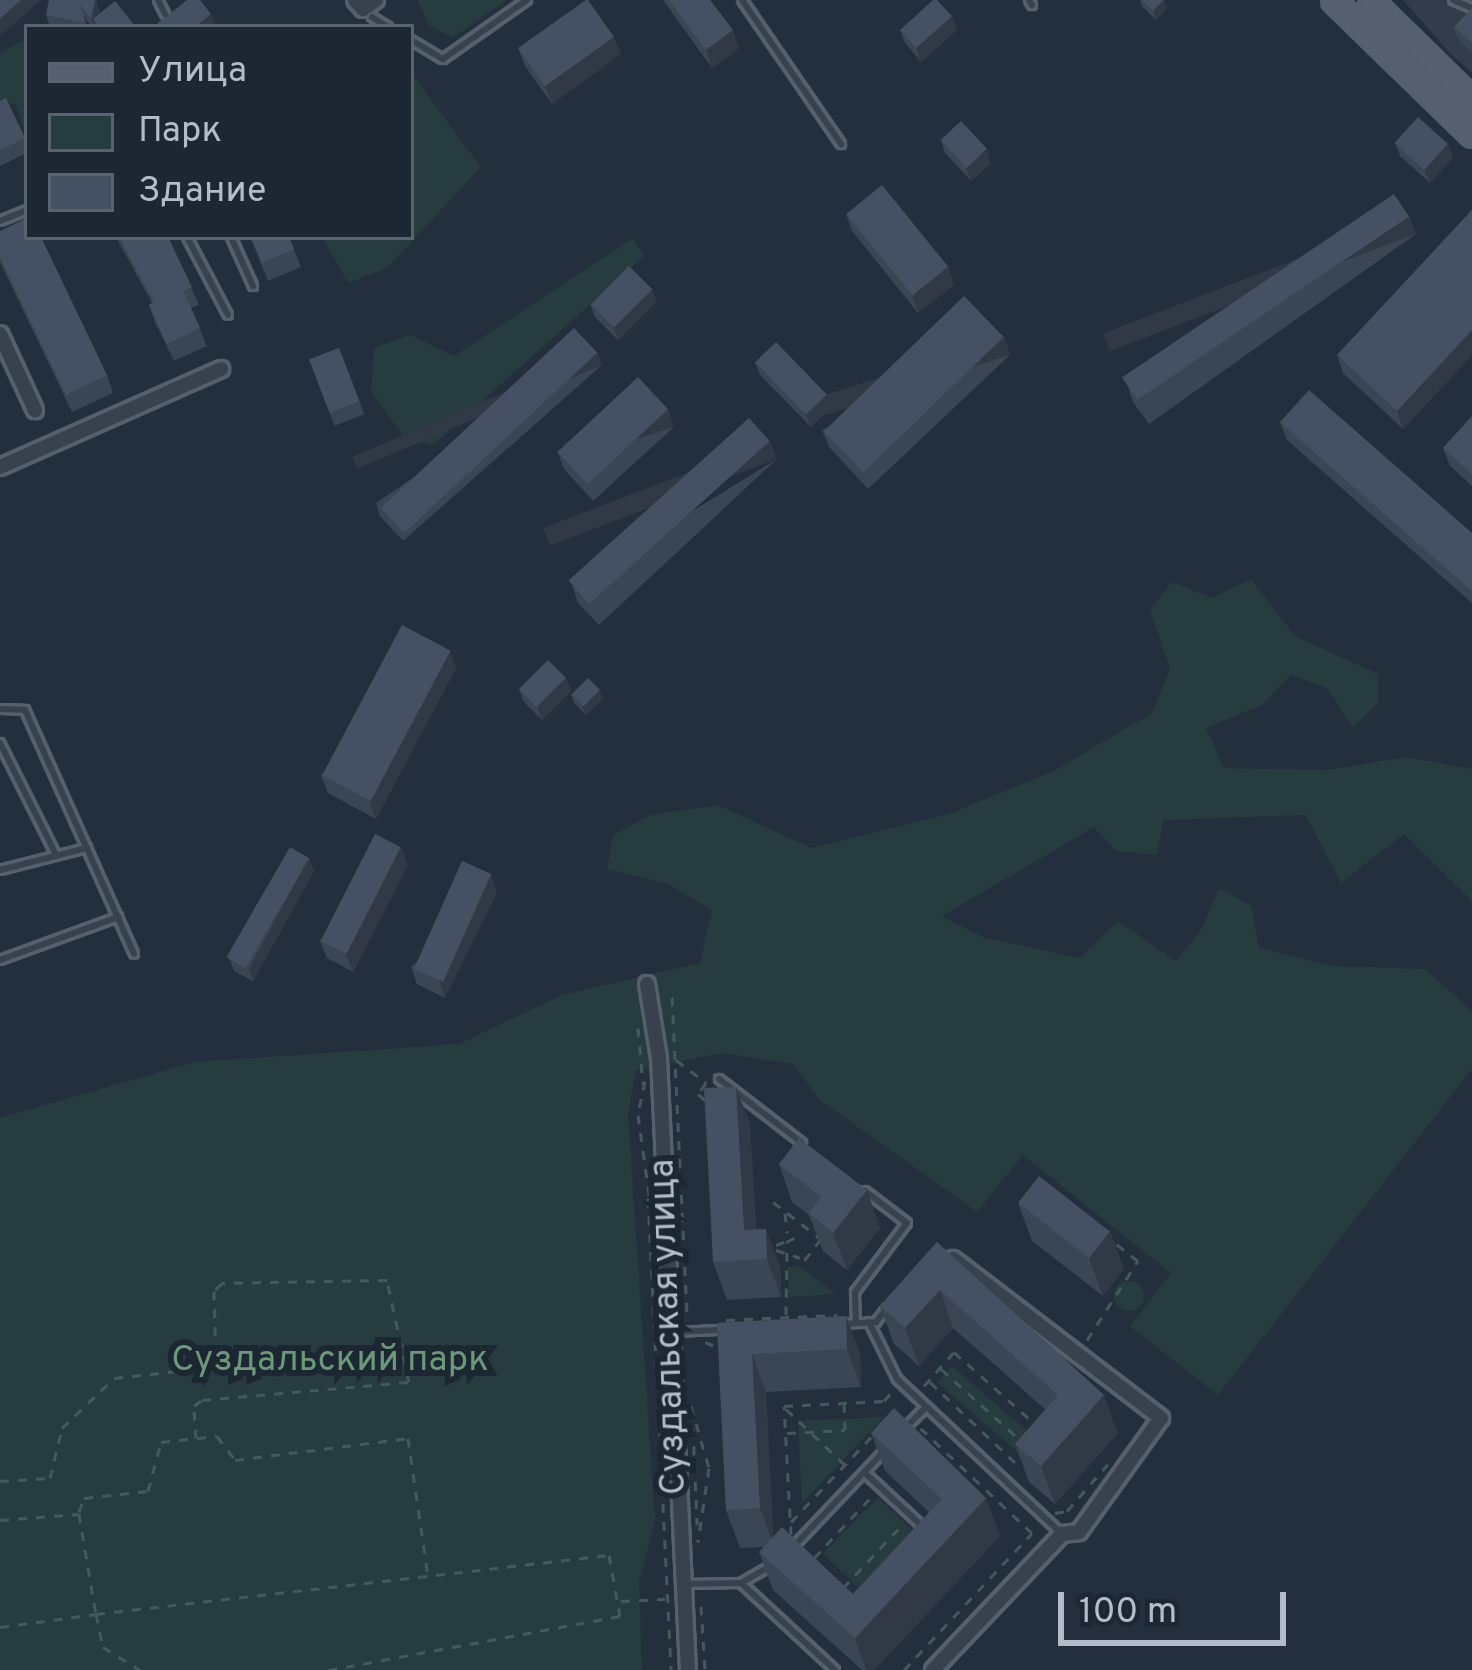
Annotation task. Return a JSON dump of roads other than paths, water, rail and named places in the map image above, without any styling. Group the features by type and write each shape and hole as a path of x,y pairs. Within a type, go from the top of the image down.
{"main road":[{"path":"1333,0 1472,135"},
{"path":"1370,0 1472,100"}],"street":[{"path":"0,334 35,410"},
{"path":"0,467 221,369"},
{"name":"Суздальская улица","path":"647,984 658,1058 676,1327 677,1594 688,1670"},
{"path":"933,1670 1062,1534 1078,1532 1161,1418 935,1245"}],"lane":[{"path":"158,0 165,14"},
{"path":"414,42 443,59 527,0"},
{"path":"742,0 841,145"},
{"path":"1453,0 1472,8"},
{"path":"189,240 228,315"},
{"path":"232,240 253,286"},
{"path":"0,710 26,710 134,954"},
{"path":"0,743 56,855"},
{"path":"0,870 87,848"},
{"path":"0,960 118,917"},
{"path":"719,1079 804,1145"},
{"path":"856,1184 908,1223 855,1292 856,1323"},
{"path":"833,1324 869,1322 899,1291"},
{"path":"869,1322 900,1382 1062,1534"},
{"path":"676,1327 728,1329"},
{"path":"677,1594 741,1582 796,1544 926,1406"},
{"path":"862,1475 932,1535"},
{"path":"796,1544 812,1559"},
{"path":"741,1582 835,1670"}],"park label":[{"name":"Суздальский парк","path":"330,1362"}]}
